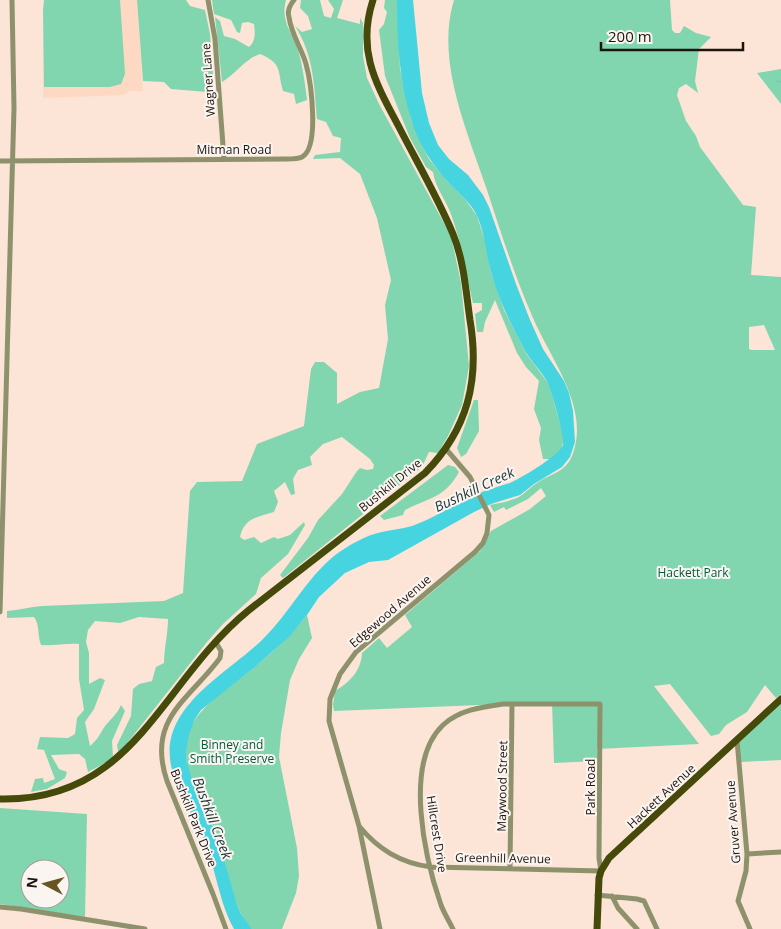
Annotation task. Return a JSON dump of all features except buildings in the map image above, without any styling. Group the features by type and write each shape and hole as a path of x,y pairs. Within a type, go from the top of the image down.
{"main road":[{"name":"Bushkill Drive","path":"0,799 24,799 52,794 76,785 118,758 137,739 215,641 248,610 418,479 446,449 460,424 470,396 474,373 474,349 460,256 453,235 378,89 372,73 367,35 374,0"},
{"name":"Hackett Avenue","path":"597,929 597,895 601,871 610,858 781,699"}],"street":[{"path":"0,612 11,161 14,108 12,0"},
{"name":"Wagner Lane","path":"208,0 214,26 224,159"},
{"name":"Mitman Road","path":"0,161 302,158 311,144 313,130 311,92 307,66 288,17 294,0"},
{"name":"Edgewood Avenue","path":"380,929 359,826 329,721 330,699 340,674 356,652 479,548 487,533 489,515 467,472 446,449"},
{"name":"Bushkill Park Drive","path":"215,641 221,651 220,658 180,701 173,712 163,738 162,760 167,781 214,894 226,929"},
{"name":"Hillcrest Drive","path":"453,929 442,907 430,867 422,817 421,774 424,757 430,742 443,726 468,710 512,704 600,704"},
{"name":"Maywood Street","path":"510,868 512,704"},
{"name":"Park Road","path":"600,704 599,858 601,871"},
{"name":"Gruver Avenue","path":"737,740 747,854 745,876 738,901 750,929"},
{"name":"Greenhill Avenue","path":"359,826 373,842 390,854 407,862 430,867 601,871"},
{"path":"747,854 781,852"},
{"path":"597,895 644,901 657,929"},
{"path":"612,896 618,908 636,929"},
{"path":"0,907 145,929"}],"shaded area":[{"path":"44,0 137,0 143,91 129,91 124,95 43,98"}],"green space":[{"path":"44,0 120,0 125,74 121,84 110,87 44,87"},
{"path":"137,0 186,0 190,6 205,10 210,34 214,88 209,88 207,92 171,89 164,82 143,81"},
{"path":"212,0 286,0 286,21 299,53 307,100 296,104 294,94 283,91 276,65 260,54 250,59 222,82 215,17 220,21 224,36 235,39 249,47 254,39 254,24 242,23 240,33 237,32 231,20 214,14"},
{"path":"301,0 320,0 324,16 331,18 334,9 328,0 343,0 337,18 360,24 360,18 363,23 363,56 367,78 379,104 451,236 461,283 469,366 462,405 438,453 429,452 422,467 283,578 280,575 308,538 318,520 342,494 357,471 360,468 373,469 374,465 370,459 342,437 323,444 310,457 312,465 298,470 293,479 295,494 291,495 285,482 274,491 278,502 274,512 252,519 245,526 240,537 244,540 254,537 261,543 274,537 278,539 290,535 304,522 305,525 288,554 261,578 256,594 223,624 207,642 121,751 118,751 117,745 131,716 133,689 139,684 152,681 156,667 164,663 168,619 139,617 120,623 95,621 88,630 86,642 89,653 89,684 100,678 105,680 94,709 85,722 90,746 98,738 121,705 125,711 112,741 113,757 88,772 85,759 79,754 51,755 59,769 67,772 65,778 47,789 31,792 35,779 43,778 44,783 55,779 44,750 37,749 40,737 68,738 75,734 77,718 84,710 79,679 79,644 41,645 34,617 7,618 7,611 42,606 164,601 183,593 190,491 197,482 242,481 257,444 304,426 311,369 315,362 324,362 337,373 337,404 360,392 379,388 388,339 385,305 391,280 377,218 360,174 340,158 313,159 315,155 340,152 341,138 333,136 326,122 317,119 310,60 295,26 302,32 312,29 308,16 300,8"},
{"path":"385,0 397,0 400,69 411,120 419,140 429,159 465,199 477,216 486,244 490,269 504,310 527,355 549,384 564,439 561,450 551,459 543,459 539,440 541,428 534,409 539,381 526,367 517,353 495,300 485,322 483,332 477,332 475,314 482,310 482,303 473,303 452,217 436,184 433,172 426,167 410,138 385,76 379,30 384,24 387,12 384,8"},
{"name":"Hackett Park","path":"454,0 670,0 672,30 675,33 680,33 684,26 696,33 711,37 699,49 695,81 698,93 686,84 679,88 677,95 686,121 696,136 700,147 743,205 756,207 751,275 781,277 781,694 776,698 765,685 747,712 726,725 719,734 711,736 670,684 654,686 699,744 597,749 597,761 554,763 552,702 334,711 335,691 345,684 357,671 362,653 379,638 387,648 412,627 405,615 480,551 491,531 530,509 546,496 541,488 528,499 506,510 504,507 494,512 490,505 506,502 518,497 542,480 561,470 572,456 577,438 573,403 520,287 463,121 451,72 448,47 449,23","holes":["764,325 775,350 749,349 749,327"]},
{"path":"781,69 781,104 757,73"},
{"path":"474,400 478,400 479,431 466,454 461,457 457,448"},
{"path":"448,465 455,467 459,472 454,481 442,492 429,500 405,510 403,515 384,520 380,516"},
{"name":"Binney and Smith Preserve","path":"307,615 312,638 299,659 290,680 279,757 297,848 299,876 296,893 282,929 252,929 244,919 234,897 218,838 188,770 186,744 190,730 197,717 207,705 270,654"},
{"path":"781,699 781,760 741,762 737,740"},
{"path":"0,808 87,814 85,917 33,909 70,909 70,859 20,859 20,907 0,904"}],"water":[{"path":"397,0 413,0 422,93 429,123 438,145 449,159 468,175 483,195 489,207 530,320 543,349 564,381 569,393 573,411 575,442 570,457 562,467 520,495 491,504 474,512 388,560 369,562 345,573 319,597 290,636 201,710 189,734 186,760 192,779 218,838 237,905 252,929 234,929 224,907 207,849 173,773 170,750 174,730 183,712 197,695 264,638 306,585 339,552 357,541 382,532 417,524 489,489 510,483 548,460 563,445 560,424 547,381 525,352 498,294 479,220 469,204 434,165 423,148 411,120 401,69"}],"waterway":[{"path":"777,81 781,82"}],"water label":[{"name":"Bushkill Creek","path":"474,489"},
{"name":"Bushkill Creek","path":"213,818"}]}
